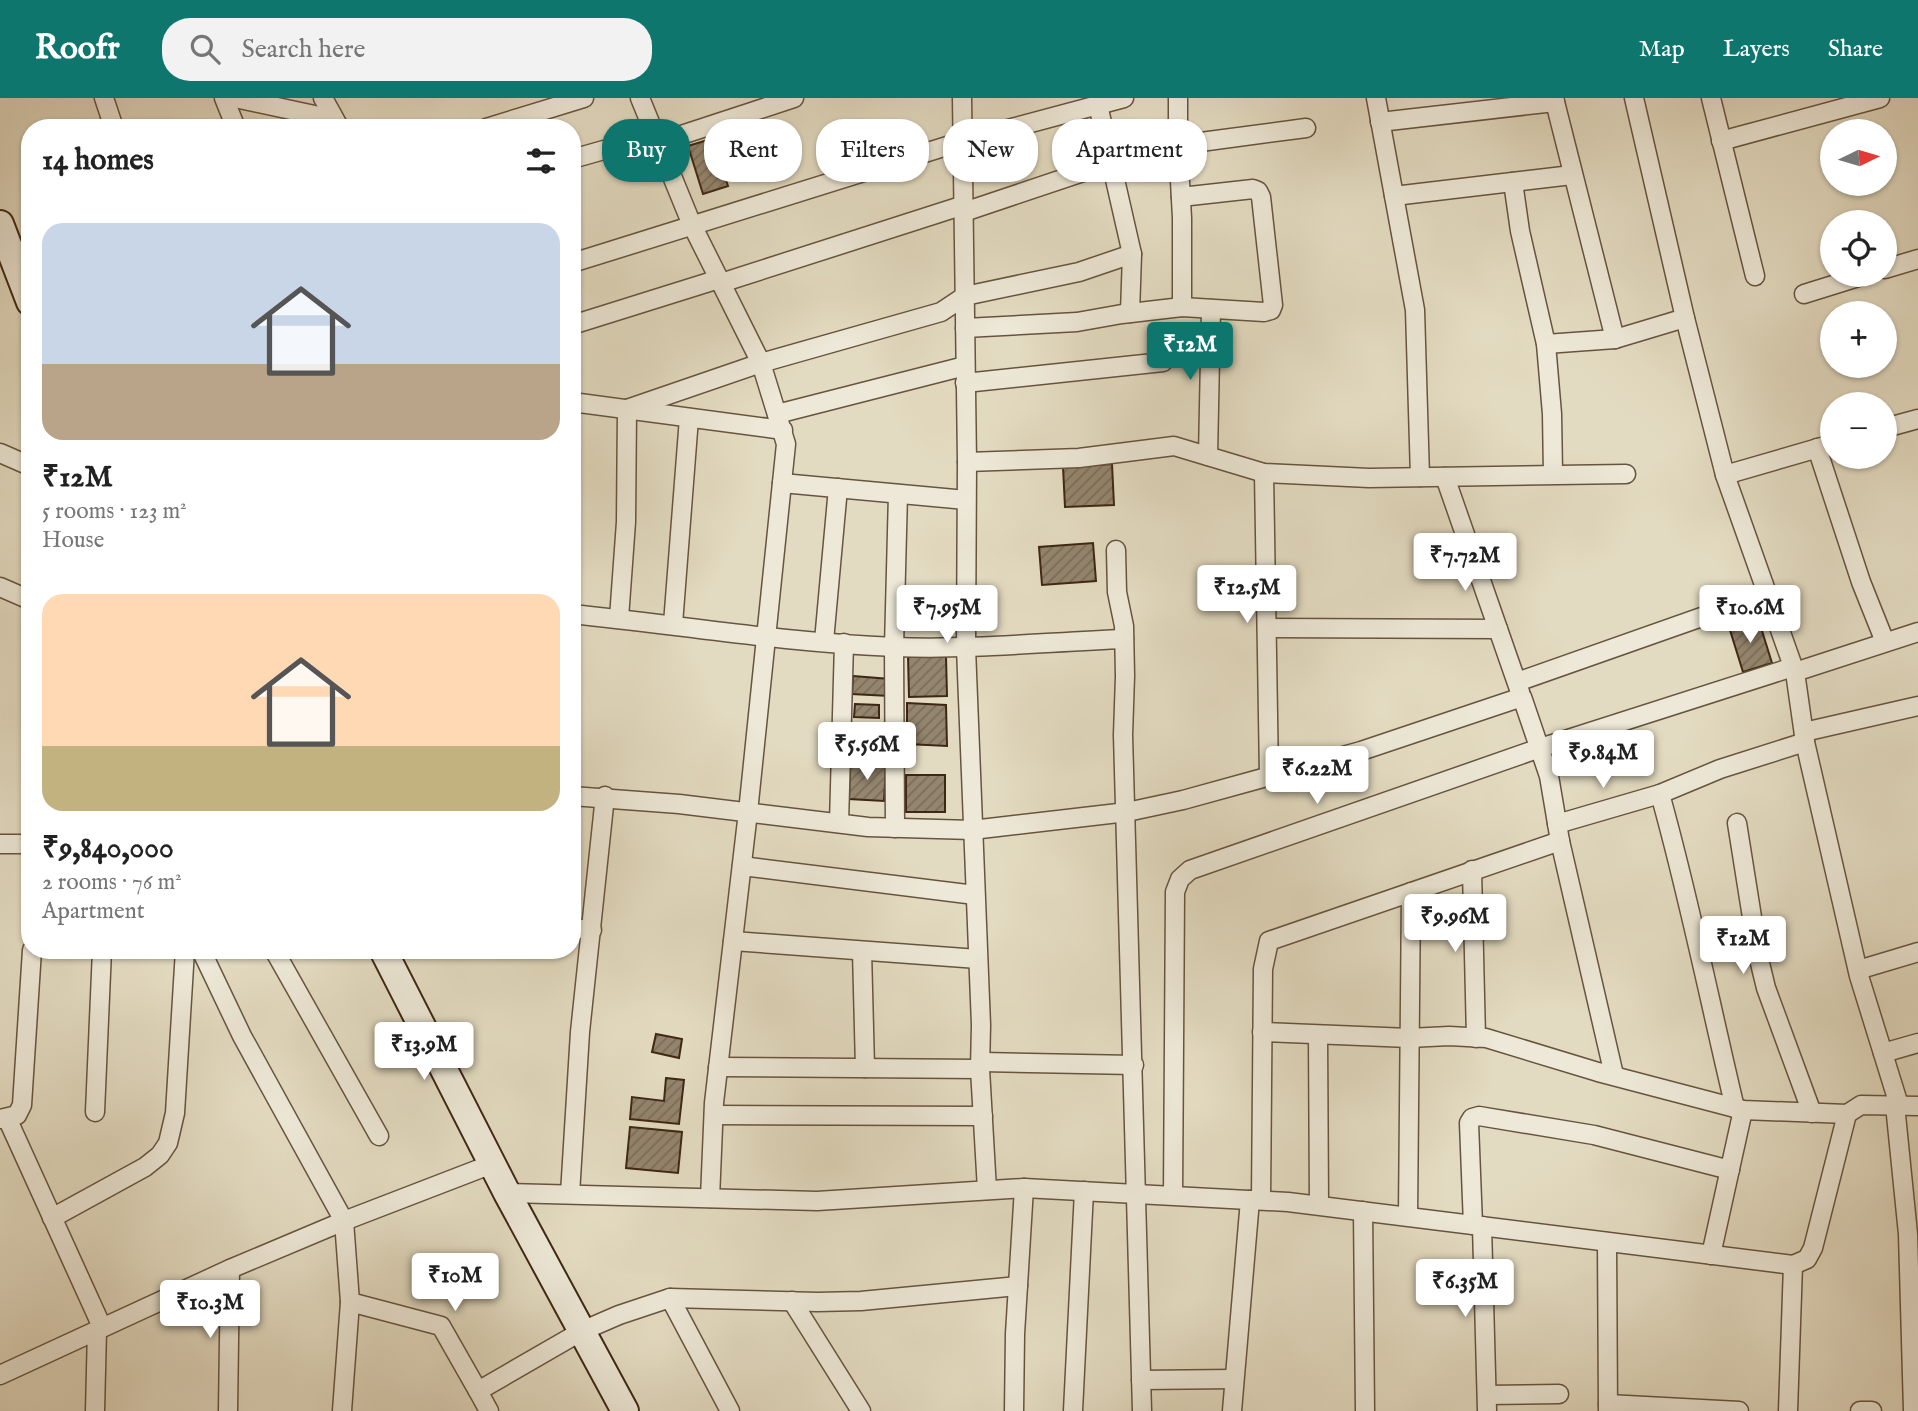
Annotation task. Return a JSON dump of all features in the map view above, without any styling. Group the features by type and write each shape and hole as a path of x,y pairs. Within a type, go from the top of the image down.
{"street":[{"path":"104,98 111,119"},
{"path":"224,98 232,119"},
{"path":"235,98 297,119"},
{"path":"323,98 335,119"},
{"path":"515,119 584,98"},
{"path":"640,98 649,119"},
{"path":"690,129 794,98"},
{"path":"962,98 962,119"},
{"path":"1038,121 1124,98"},
{"path":"1178,98 1178,119"},
{"path":"1376,98 1415,310 1420,477"},
{"path":"1634,98 1685,318 1726,475 1794,669 1804,737 1858,970 1897,1105 1908,1234 1913,1411"},
{"path":"1711,98 1755,276"},
{"path":"1721,141 1880,98"},
{"path":"1380,122 1554,100 1615,339"},
{"path":"1098,105 1101,119"},
{"path":"1207,141 1306,128"},
{"path":"581,260 943,147"},
{"path":"581,157 602,152"},
{"path":"1394,195 1572,175"},
{"path":"581,322 1052,181"},
{"path":"675,182 692,226 761,363 786,444 748,812 718,1067 710,1199"},
{"path":"964,182 966,648 987,1190"},
{"path":"1115,182 1132,254 1130,313"},
{"path":"1180,182 1182,307"},
{"path":"1513,182 1520,231 1546,344 1552,414 1553,473"},
{"path":"965,328 1077,322 1182,307 1264,312 1271,310 1273,305 1261,197 1258,191 1253,189 1181,197"},
{"path":"0,224 21,279"},
{"path":"627,409 761,363 941,312 965,296 1079,272 1132,254"},
{"path":"1897,265 1918,259"},
{"path":"1804,293 1824,287"},
{"path":"1208,456 1211,309"},
{"path":"1546,344 1615,339 1685,318"},
{"path":"581,403 689,418 780,422 965,374 1163,362"},
{"path":"618,618 626,522 627,409"},
{"path":"673,624 689,418"},
{"path":"1897,425 1918,419"},
{"path":"967,462 1079,458 1174,446 1264,473 1369,478 1553,473 1626,474"},
{"path":"1726,475 1820,447"},
{"path":"0,453 21,462"},
{"path":"1831,469 1861,582 1885,642"},
{"path":"1264,473 1269,776"},
{"path":"1445,477 1549,776 1558,832 1614,1075"},
{"path":"782,483 966,500"},
{"path":"824,641 838,488"},
{"path":"895,828 894,647 898,494"},
{"path":"1116,550 1117,592 1124,626 1123,736 1142,1411"},
{"path":"0,587 21,596"},
{"path":"581,796 605,796 895,828 972,830 1127,812 1361,751 1767,594"},
{"path":"581,615 894,647 966,648 1124,639"},
{"path":"1267,628 1498,629"},
{"path":"1173,1195 1175,892 1180,879 1190,870 1539,748 1918,632"},
{"path":"839,823 845,643"},
{"path":"1232,1411 1256,1200 1263,969 1269,941 1472,870 1558,832 1804,737 1918,706"},
{"path":"1660,794 1684,877 1739,1109 1730,1170 1711,1255"},
{"path":"570,1194 580,1032 605,796"},
{"path":"1737,823 1754,934 1766,988 1812,1113"},
{"path":"0,844 21,844"},
{"path":"742,866 975,895"},
{"path":"1472,870 1476,1038"},
{"path":"1408,1216 1411,892"},
{"path":"581,929 592,930"},
{"path":"733,942 978,959"},
{"path":"862,951 865,1069"},
{"path":"1858,970 1918,952"},
{"path":"31,959 22,1105 17,1115 3,1118 52,1218 100,1329 95,1411"},
{"path":"95,1112 102,959"},
{"path":"52,1218 145,1167 160,1155 168,1143 175,1113 184,959"},
{"path":"205,959 242,1036 344,1220 350,1302 342,1411"},
{"path":"279,959 379,1136"},
{"path":"388,959 507,1193 625,1411"},
{"path":"1262,1032 1486,1038 1739,1109 1847,1114 1861,1105 1918,1106"},
{"path":"1318,1035 1319,1205"},
{"path":"1883,1053 1918,1043"},
{"path":"718,1067 865,1069 1134,1065"},
{"path":"507,1193 817,1200 1024,1188 1173,1195 1319,1205 1793,1265 1807,1259 1813,1248 1847,1114"},
{"path":"714,1115 983,1116"},
{"path":"1559,1394 1487,1403 1469,1123 1472,1118 1479,1116 1594,1135 1730,1170"},
{"path":"0,1375 230,1269 344,1220 492,1164"},
{"path":"1014,1411 1024,1188"},
{"path":"1073,1411 1084,1191"},
{"path":"1363,1211 1365,1411"},
{"path":"1607,1241 1608,1408 1739,1411"},
{"path":"1788,1411 1793,1265"},
{"path":"228,1411 230,1269"},
{"path":"478,1391 582,1331 670,1298 861,1301 1018,1286"},
{"path":"670,1298 730,1411"},
{"path":"792,1301 861,1411"},
{"path":"350,1302 441,1326 489,1411"},
{"path":"1141,1380 1234,1379"},
{"path":"1860,1411 1872,1411"}],"building":[{"path":"704,141 704,182 727,182 728,186 703,194 690,145"},
{"path":"1112,464 1114,505 1065,507 1063,467"},
{"path":"1093,543 1096,581 1042,585 1039,547"},
{"path":"1758,618 1772,663 1743,672 1729,627"},
{"path":"908,656 946,656 947,696 909,697"},
{"path":"853,676 890,679 889,696 852,694"},
{"path":"907,703 946,705 947,746 907,744"},
{"path":"855,704 879,705 879,718 854,717"},
{"path":"850,763 886,765 884,801 849,799"},
{"path":"906,775 945,775 945,812 906,812"},
{"path":"656,1034 682,1039 679,1058 652,1052"},
{"path":"666,1078 684,1080 679,1124 630,1119 632,1097 664,1101"},
{"path":"630,1127 682,1132 678,1173 626,1168"}]}
